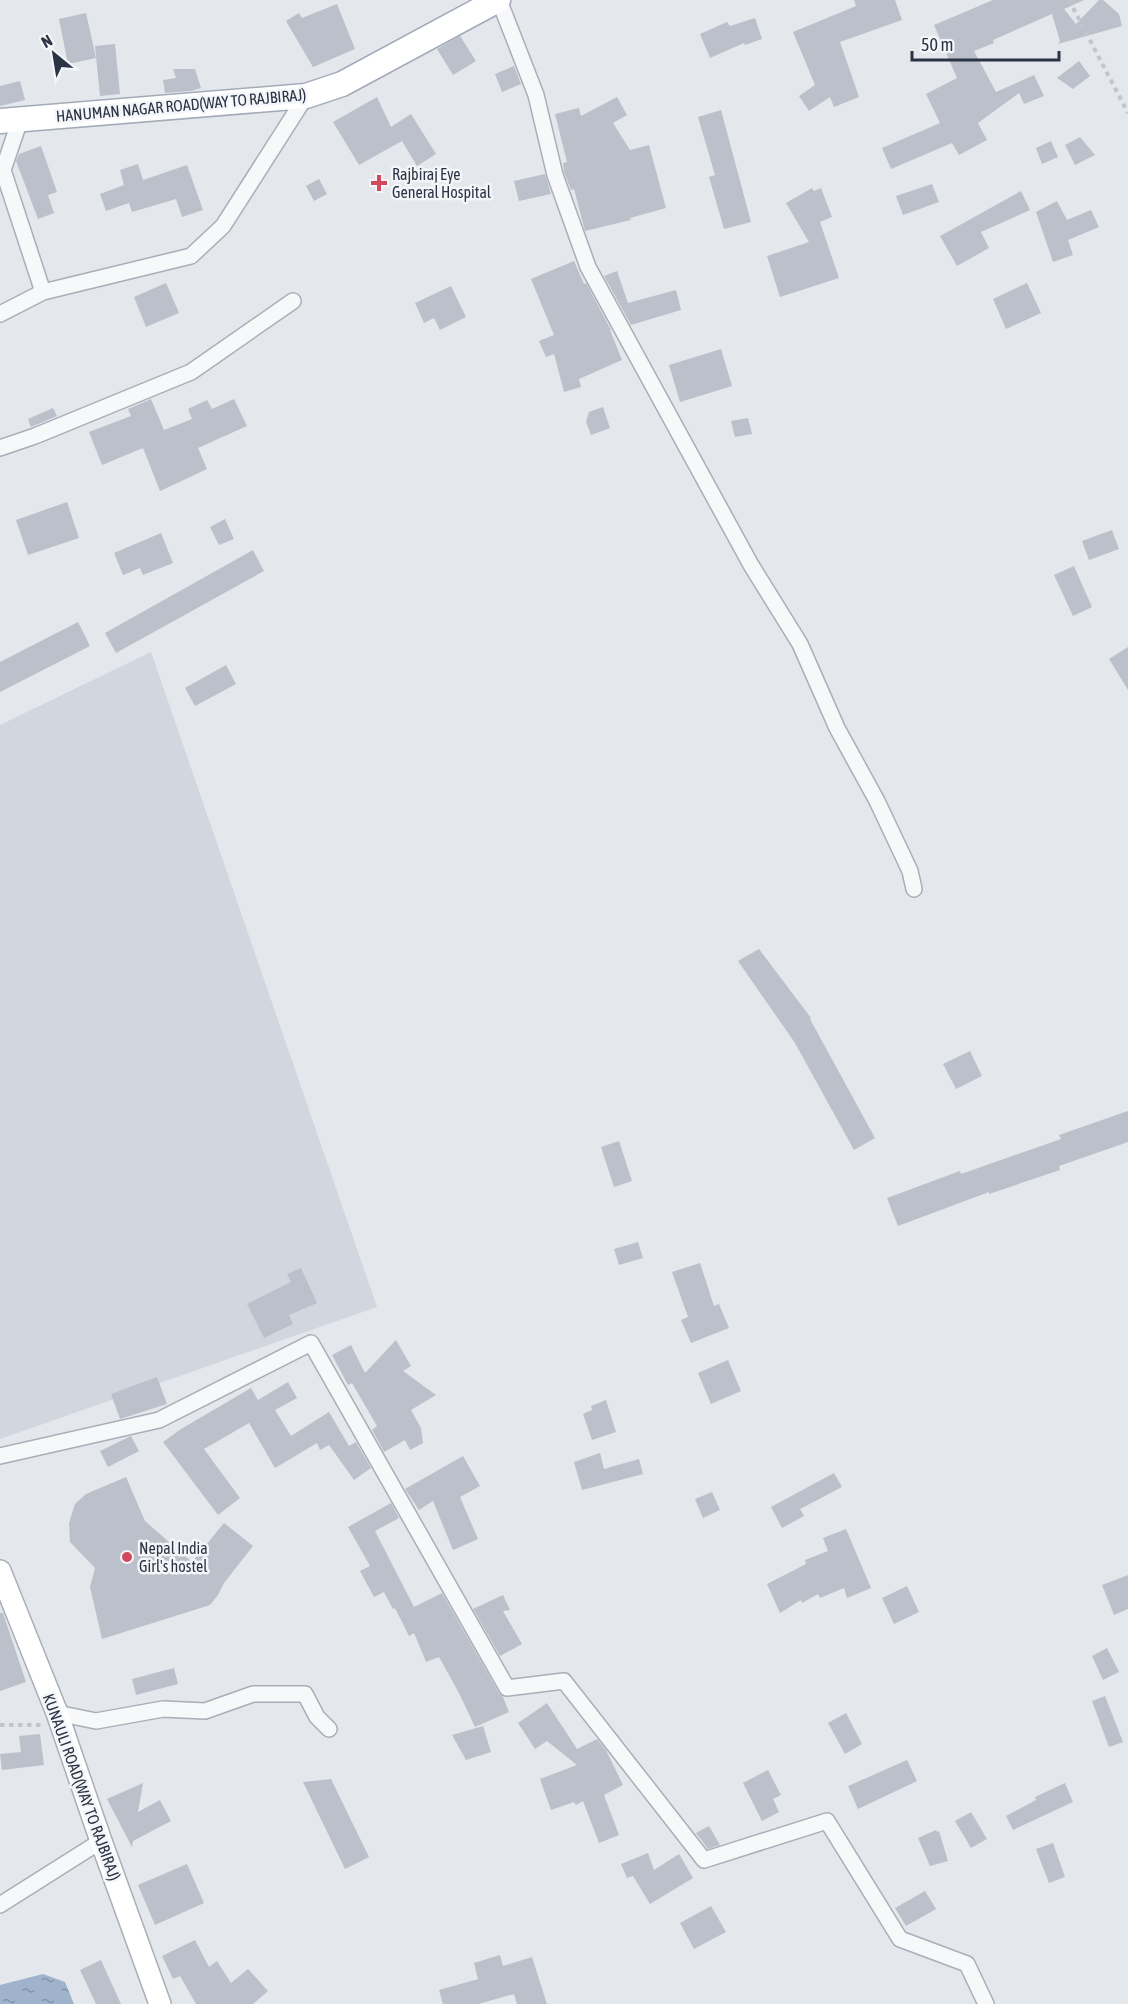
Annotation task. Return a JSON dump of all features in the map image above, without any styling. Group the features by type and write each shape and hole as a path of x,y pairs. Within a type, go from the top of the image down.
{"main road":[{"name":"HANUMAN NAGAR ROAD(WAY TO RAJBIRAJ)","path":"10,120 306,96 342,84 499,0"},
{"name":"KUNAULI ROAD(WAY TO RAJBIRAJ)","path":"0,1571 59,1719 160,2004"}],"street":[{"path":"499,0 536,95 555,175 588,267 752,566 800,644 837,728 910,871 914,889"},
{"path":"0,314 43,292 191,256 223,226 306,96"},
{"path":"10,120 3,170 43,292"},
{"path":"0,448 191,372 292,301"},
{"path":"0,1456 159,1420 311,1343 507,1688 564,1682 704,1860 827,1821 900,1939 968,1964 986,2004"},
{"path":"59,1719 96,1721 163,1708 205,1711 253,1694 305,1694 317,1717 329,1729"},
{"path":"0,1905 101,1842"}],"path":[{"path":"1069,0 1128,113"},
{"path":"0,1725 59,1719"}],"shaded area":[{"path":"151,652 377,1307 0,1439 0,725"}],"water":[{"path":"43,1974 65,1982 74,2004 0,2004 0,1985"}],"building":[{"path":"854,0 895,0 902,20 840,42 859,97 834,107 830,97 809,111 799,96 815,85 793,32 856,6"},
{"path":"993,0 1084,0 1064,9 1076,24 1099,0 1103,0 1119,14 1122,26 1058,44 1060,41 1052,14 974,51 996,92 1034,75 1044,96 1024,104 1019,93 978,123 987,140 959,155 952,143 891,169 882,148 940,123 926,94 957,78 934,25"},
{"path":"337,4 355,49 313,67 286,21 299,13 302,18"},
{"path":"86,13 96,58 68,64 59,19"},
{"path":"755,18 762,39 745,45 744,43 710,58 700,34 727,22 730,26"},
{"path":"460,36 476,61 453,75 437,49"},
{"path":"115,44 120,94 100,96 95,46"},
{"path":"1079,61 1090,76 1073,89 1057,78"},
{"path":"514,66 521,84 502,92 495,74"},
{"path":"173,69 195,69 201,88 165,93 163,80 176,78"},
{"path":"20,81 25,100 0,106 0,86"},
{"path":"377,97 391,127 411,114 436,154 417,166 402,141 359,165 333,122"},
{"path":"617,97 627,115 613,123 630,150 649,145 666,208 630,218 631,220 585,231 574,189 571,190 564,172 563,163 567,162 555,114 579,108 581,116"},
{"path":"721,110 751,222 724,229 709,177 715,175 698,117"},
{"path":"1080,137 1095,155 1075,165 1065,145"},
{"path":"1051,141 1058,157 1042,164 1036,148"},
{"path":"41,146 57,192 48,195 54,213 38,219 16,161 19,154"},
{"path":"138,164 143,180 187,165 203,210 182,217 176,199 132,212 129,203 106,211 100,194 124,185 120,170"},
{"path":"545,174 551,194 519,201 514,181"},
{"path":"319,179 327,194 314,201 306,186"},
{"path":"932,184 939,202 903,215 896,196"},
{"path":"812,188 814,191 821,188 832,217 820,222 839,278 780,297 767,256 809,242 786,203"},
{"path":"1021,191 1030,210 981,232 989,248 957,266 940,236"},
{"path":"1057,201 1067,220 1091,210 1099,227 1068,240 1073,255 1053,262 1036,212"},
{"path":"574,261 584,284 586,283 611,330 622,360 579,379 581,387 564,392 554,354 546,357 539,341 554,335 531,279"},
{"path":"617,271 628,303 676,290 681,310 631,325 604,276"},
{"path":"166,283 179,313 146,327 134,297"},
{"path":"1027,283 1041,313 1006,329 993,299"},
{"path":"451,286 466,317 440,330 434,318 424,323 415,303"},
{"path":"721,349 732,386 680,402 669,365"},
{"path":"151,399 164,430 192,419 188,409 207,400 212,409 234,399 247,426 198,448 207,469 160,491 143,448 102,465 89,432 131,416 128,409"},
{"path":"603,407 610,428 591,435 586,422 589,412"},
{"path":"53,408 57,416 31,427 28,419"},
{"path":"748,418 752,434 735,437 731,421"},
{"path":"67,502 79,538 28,555 16,520"},
{"path":"225,519 234,539 219,545 210,527"},
{"path":"1112,530 1119,549 1089,560 1082,541"},
{"path":"161,533 173,563 143,575 140,568 123,575 114,553"},
{"path":"253,550 264,571 116,653 105,633"},
{"path":"1074,566 1092,607 1073,616 1054,575"},
{"path":"78,622 90,646 0,692 0,662"},
{"path":"1128,647 1128,690 1109,659"},
{"path":"226,665 236,684 195,706 185,688"},
{"path":"759,949 811,1018 875,1138 854,1150 795,1043 738,961"},
{"path":"970,1051 982,1076 956,1089 943,1064"},
{"path":"1128,1111 1128,1142 1059,1166 1060,1170 989,1194 989,1192 898,1226 887,1198 960,1171 961,1174 1061,1139 1059,1135"},
{"path":"619,1141 632,1181 614,1187 601,1147"},
{"path":"638,1242 643,1258 619,1265 614,1249"},
{"path":"700,1263 714,1306 719,1304 729,1328 691,1343 681,1320 688,1317 672,1272"},
{"path":"301,1268 317,1303 289,1315 293,1324 264,1338 247,1304 291,1282 287,1274"},
{"path":"396,1340 411,1366 403,1371 436,1395 411,1410 421,1428 423,1443 410,1450 405,1440 384,1452 372,1430 377,1426 352,1383 348,1385 332,1355 351,1345 365,1373"},
{"path":"728,1360 741,1391 711,1404 698,1373"},
{"path":"157,1377 167,1404 120,1419 111,1394"},
{"path":"288,1382 297,1398 275,1410 291,1436 329,1412 349,1446 356,1442 371,1468 354,1480 329,1445 320,1450 317,1443 275,1468 249,1423 204,1449 240,1498 218,1515 163,1442 251,1388 258,1400"},
{"path":"606,1400 616,1432 592,1440 583,1414 592,1410 591,1406"},
{"path":"131,1436 139,1451 108,1467 100,1451"},
{"path":"600,1453 604,1469 639,1459 643,1474 582,1490 574,1462"},
{"path":"463,1456 480,1486 460,1497 478,1539 453,1550 433,1501 419,1510 405,1489"},
{"path":"834,1473 842,1487 800,1509 804,1516 782,1528 771,1507"},
{"path":"126,1477 145,1521 192,1562 224,1523 253,1546 210,1605 102,1639 90,1587 95,1568 70,1542 69,1523 75,1504 86,1494"},
{"path":"712,1492 720,1510 703,1518 695,1499"},
{"path":"391,1503 399,1518 375,1531 414,1607 442,1593 503,1697 509,1712 475,1727 439,1657 426,1662 414,1633 409,1636 384,1592 374,1597 360,1571 370,1566 348,1527"},
{"path":"846,1529 871,1588 847,1598 844,1588 820,1598 818,1594 802,1603 801,1600 780,1613 767,1584 806,1564 805,1560 828,1551 823,1538"},
{"path":"1128,1575 1128,1609 1114,1615 1102,1585"},
{"path":"907,1586 919,1612 894,1624 882,1598"},
{"path":"503,1595 510,1610 503,1611 522,1644 500,1656 473,1609"},
{"path":"0,1613 3,1613 26,1682 0,1691"},
{"path":"1107,1648 1119,1672 1103,1680 1092,1656"},
{"path":"174,1668 178,1684 136,1695 132,1679"},
{"path":"1105,1696 1123,1742 1109,1747 1092,1701"},
{"path":"547,1703 577,1749 597,1739 606,1750 623,1785 604,1795 619,1835 599,1843 583,1801 576,1805 574,1802 551,1810 540,1779 577,1765 547,1741 535,1749 518,1723"},
{"path":"846,1713 862,1744 845,1754 828,1723"},
{"path":"483,1726 491,1752 466,1760 452,1735"},
{"path":"40,1734 44,1765 2,1770 0,1754 21,1752 19,1736"},
{"path":"907,1760 917,1781 858,1809 848,1786"},
{"path":"768,1770 781,1795 773,1799 779,1812 762,1821 743,1783"},
{"path":"331,1779 369,1857 345,1869 303,1782"},
{"path":"143,1783 138,1812 160,1800 171,1821 133,1841 132,1847 107,1799"},
{"path":"1065,1783 1073,1802 1013,1830 1006,1816 1036,1800 1035,1797"},
{"path":"971,1812 987,1839 971,1848 955,1821"},
{"path":"709,1826 720,1845 708,1849 696,1833"},
{"path":"936,1830 939,1831 948,1861 930,1866 918,1838"},
{"path":"1053,1843 1065,1877 1049,1883 1036,1849"},
{"path":"648,1853 654,1870 679,1854 693,1878 650,1904 633,1876 627,1878 621,1864"},
{"path":"187,1864 204,1903 155,1925 138,1885"},
{"path":"925,1891 936,1909 906,1926 895,1908"},
{"path":"711,1906 726,1932 694,1949 680,1923"},
{"path":"195,1940 209,1967 217,1961 231,1983 248,1969 268,1991 253,2004 196,2004 180,1976 173,1979 162,1956"},
{"path":"500,1955 503,1966 532,1957 547,2004 517,2004 514,1994 478,2004 443,2004 439,1990 478,1979 474,1963"},
{"path":"101,1960 121,2004 96,2004 80,1970"}],"place":[{"name":"Rajbiraj Eye General Hospital","path":"379,183"},
{"name":"Nepal India Girl's hostel","path":"127,1557"}]}
